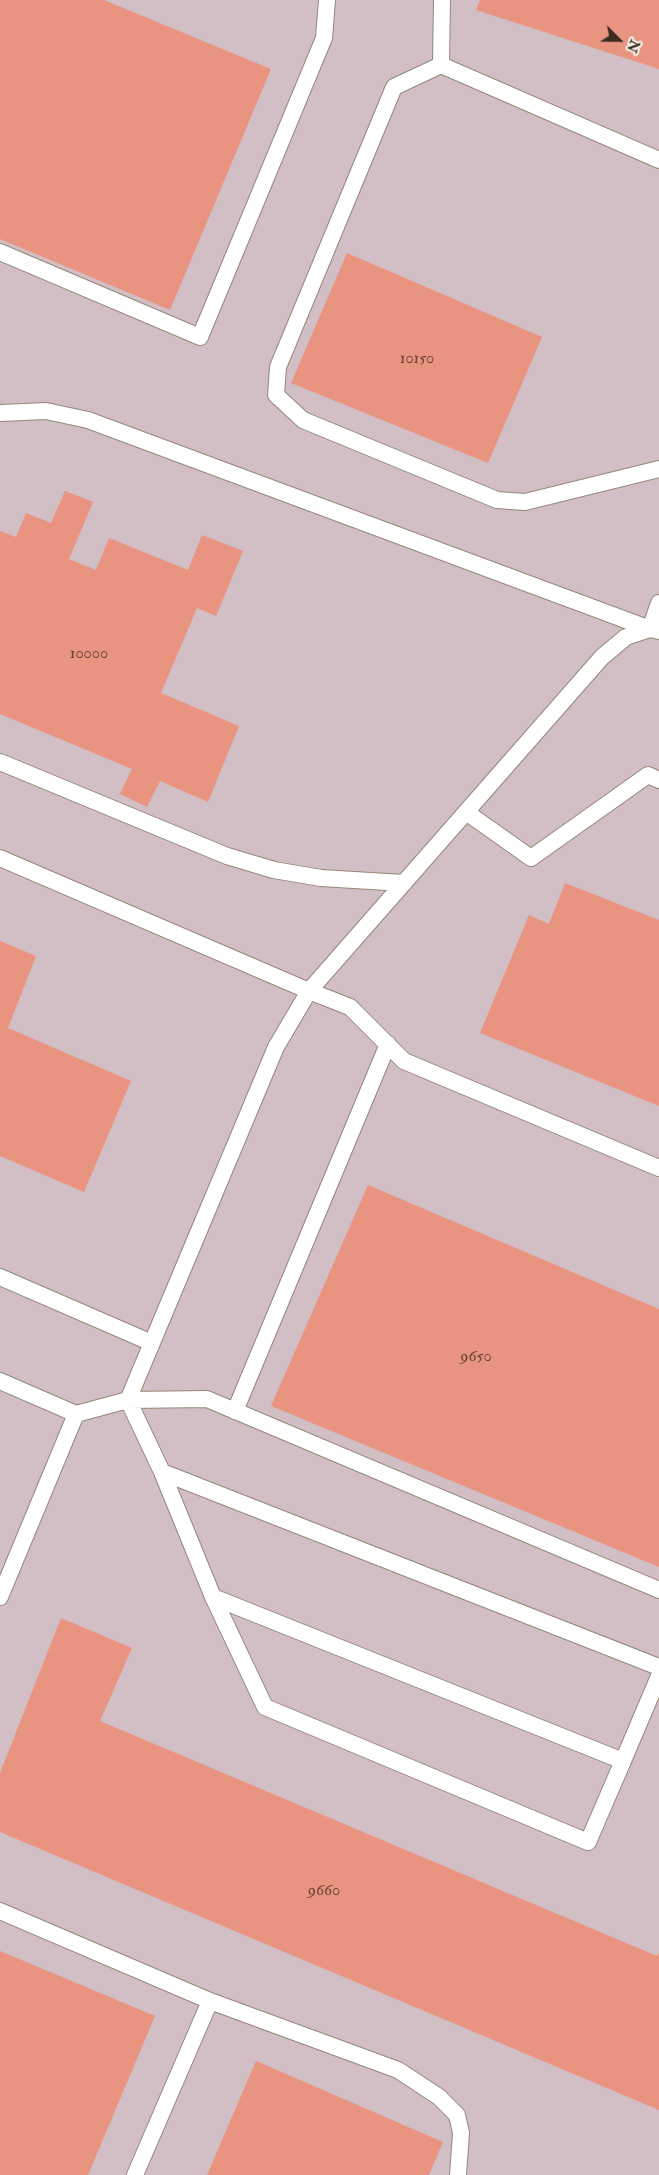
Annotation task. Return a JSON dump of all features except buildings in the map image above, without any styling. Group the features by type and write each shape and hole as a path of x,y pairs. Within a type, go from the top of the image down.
{"lane":[{"path":"0,252 200,337 324,38 327,0"},
{"path":"441,65 442,0"},
{"path":"659,160 441,65 394,87 278,367 276,395 303,420 497,500 525,502 659,469"},
{"path":"0,413 46,411 88,420 654,630"},
{"path":"654,630 659,603"},
{"path":"654,630 626,637 602,657 309,991 276,1047 128,1400 162,1472 214,1597 265,1707 588,1842 659,1676"},
{"path":"0,762 227,856 274,870 321,878 404,882"},
{"path":"466,812 531,858 648,775 659,780"},
{"path":"0,858 350,1007 404,1060 659,1168"},
{"path":"235,1411 388,1044"},
{"path":"0,1277 152,1343"},
{"path":"0,1381 76,1414 128,1400 206,1399 659,1590"},
{"path":"0,1597 76,1414"},
{"path":"162,1472 659,1667"},
{"path":"214,1597 623,1761"},
{"path":"0,1911 210,2001 398,2070 439,2096 457,2115 461,2133 458,2175"},
{"path":"135,2175 210,2001"}],"shaded area":[{"path":"0,0 659,0 659,2175 0,2175"}]}
